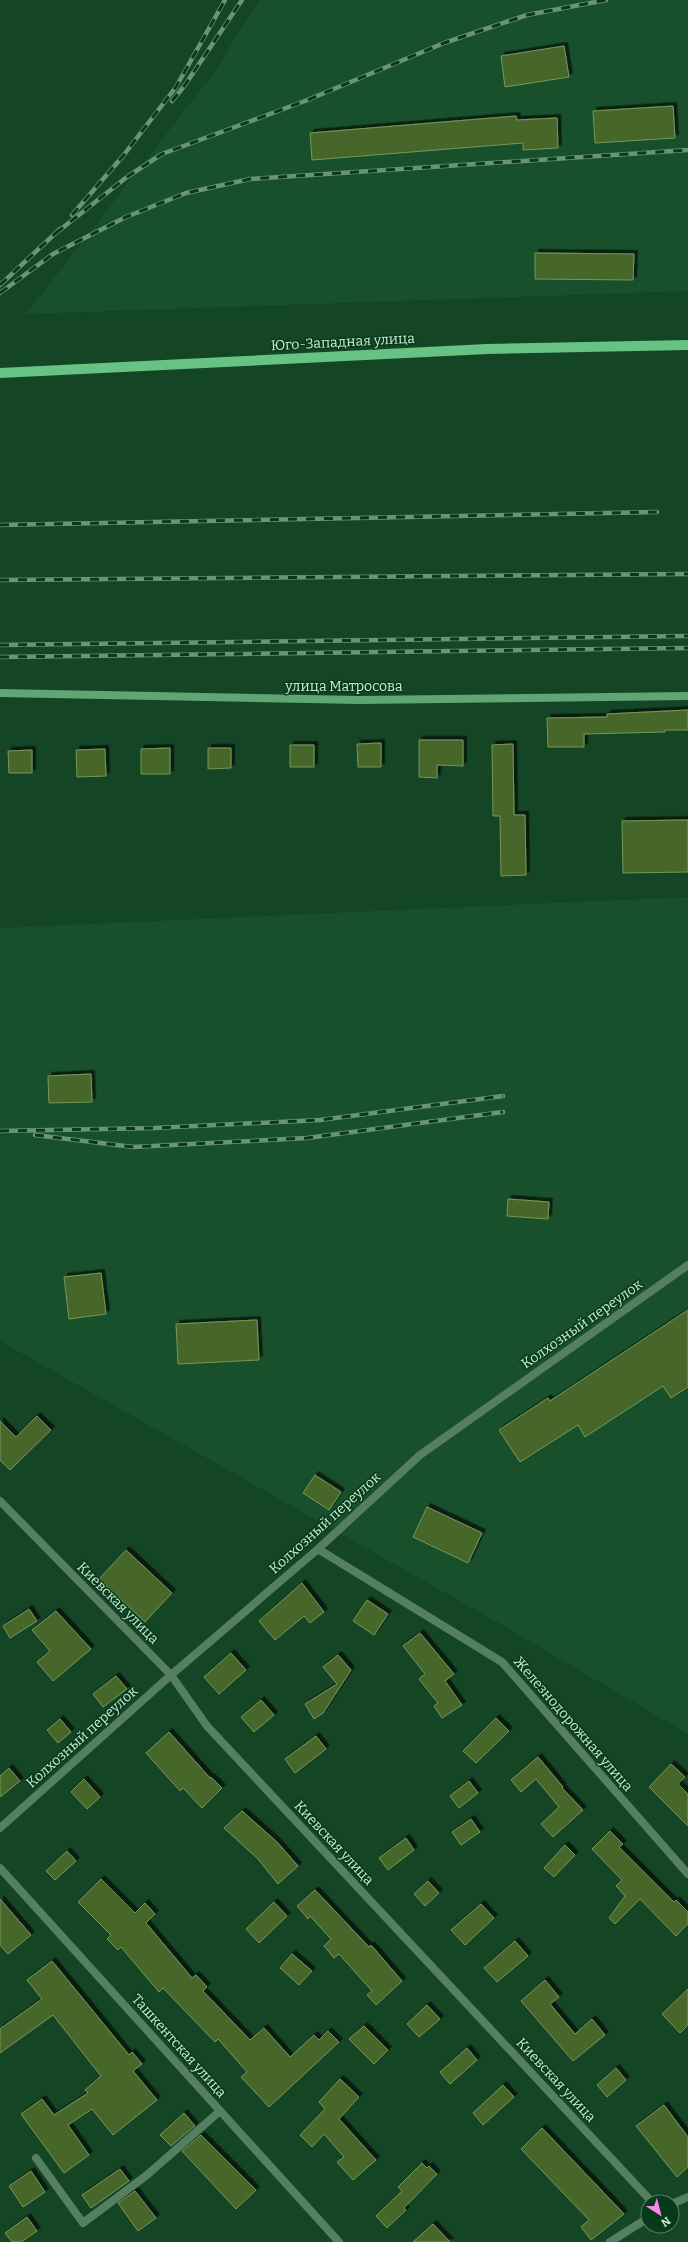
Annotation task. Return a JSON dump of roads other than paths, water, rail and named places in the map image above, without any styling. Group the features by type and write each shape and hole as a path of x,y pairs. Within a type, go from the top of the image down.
{"main road":[{"name":"Юго-Западная улица","path":"0,373 487,349 688,345"}],"street":[{"name":"улица Матросова","path":"0,693 360,700 688,696"},
{"name":"Колхозный переулок","path":"0,1828 171,1675 318,1549 420,1455 688,1265"},
{"name":"Киевская улица","path":"0,1501 171,1675 207,1726 645,2194"},
{"name":"Железнодорожная улица","path":"318,1549 502,1662 688,1874"},
{"name":"Ташкентская улица","path":"0,1868 339,2242"},
{"path":"36,2158 83,2223 147,2175 220,2111"},
{"path":"610,2242 640,2223"}],"railway":[{"path":"72,215 123,156 176,87 225,0"},
{"path":"172,101 185,85 242,0"},
{"path":"56,233 127,177 162,154 305,101 444,43 527,15 606,0"},
{"path":"0,293 53,254 126,217 186,193 250,179 688,150"},
{"path":"0,285 60,229"},
{"path":"0,525 657,512"},
{"path":"0,580 688,574"},
{"path":"0,645 688,636"},
{"path":"0,657 688,648"},
{"path":"0,1131 155,1128 320,1120 503,1096"},
{"path":"35,1135 133,1147 307,1138 503,1112"}]}
